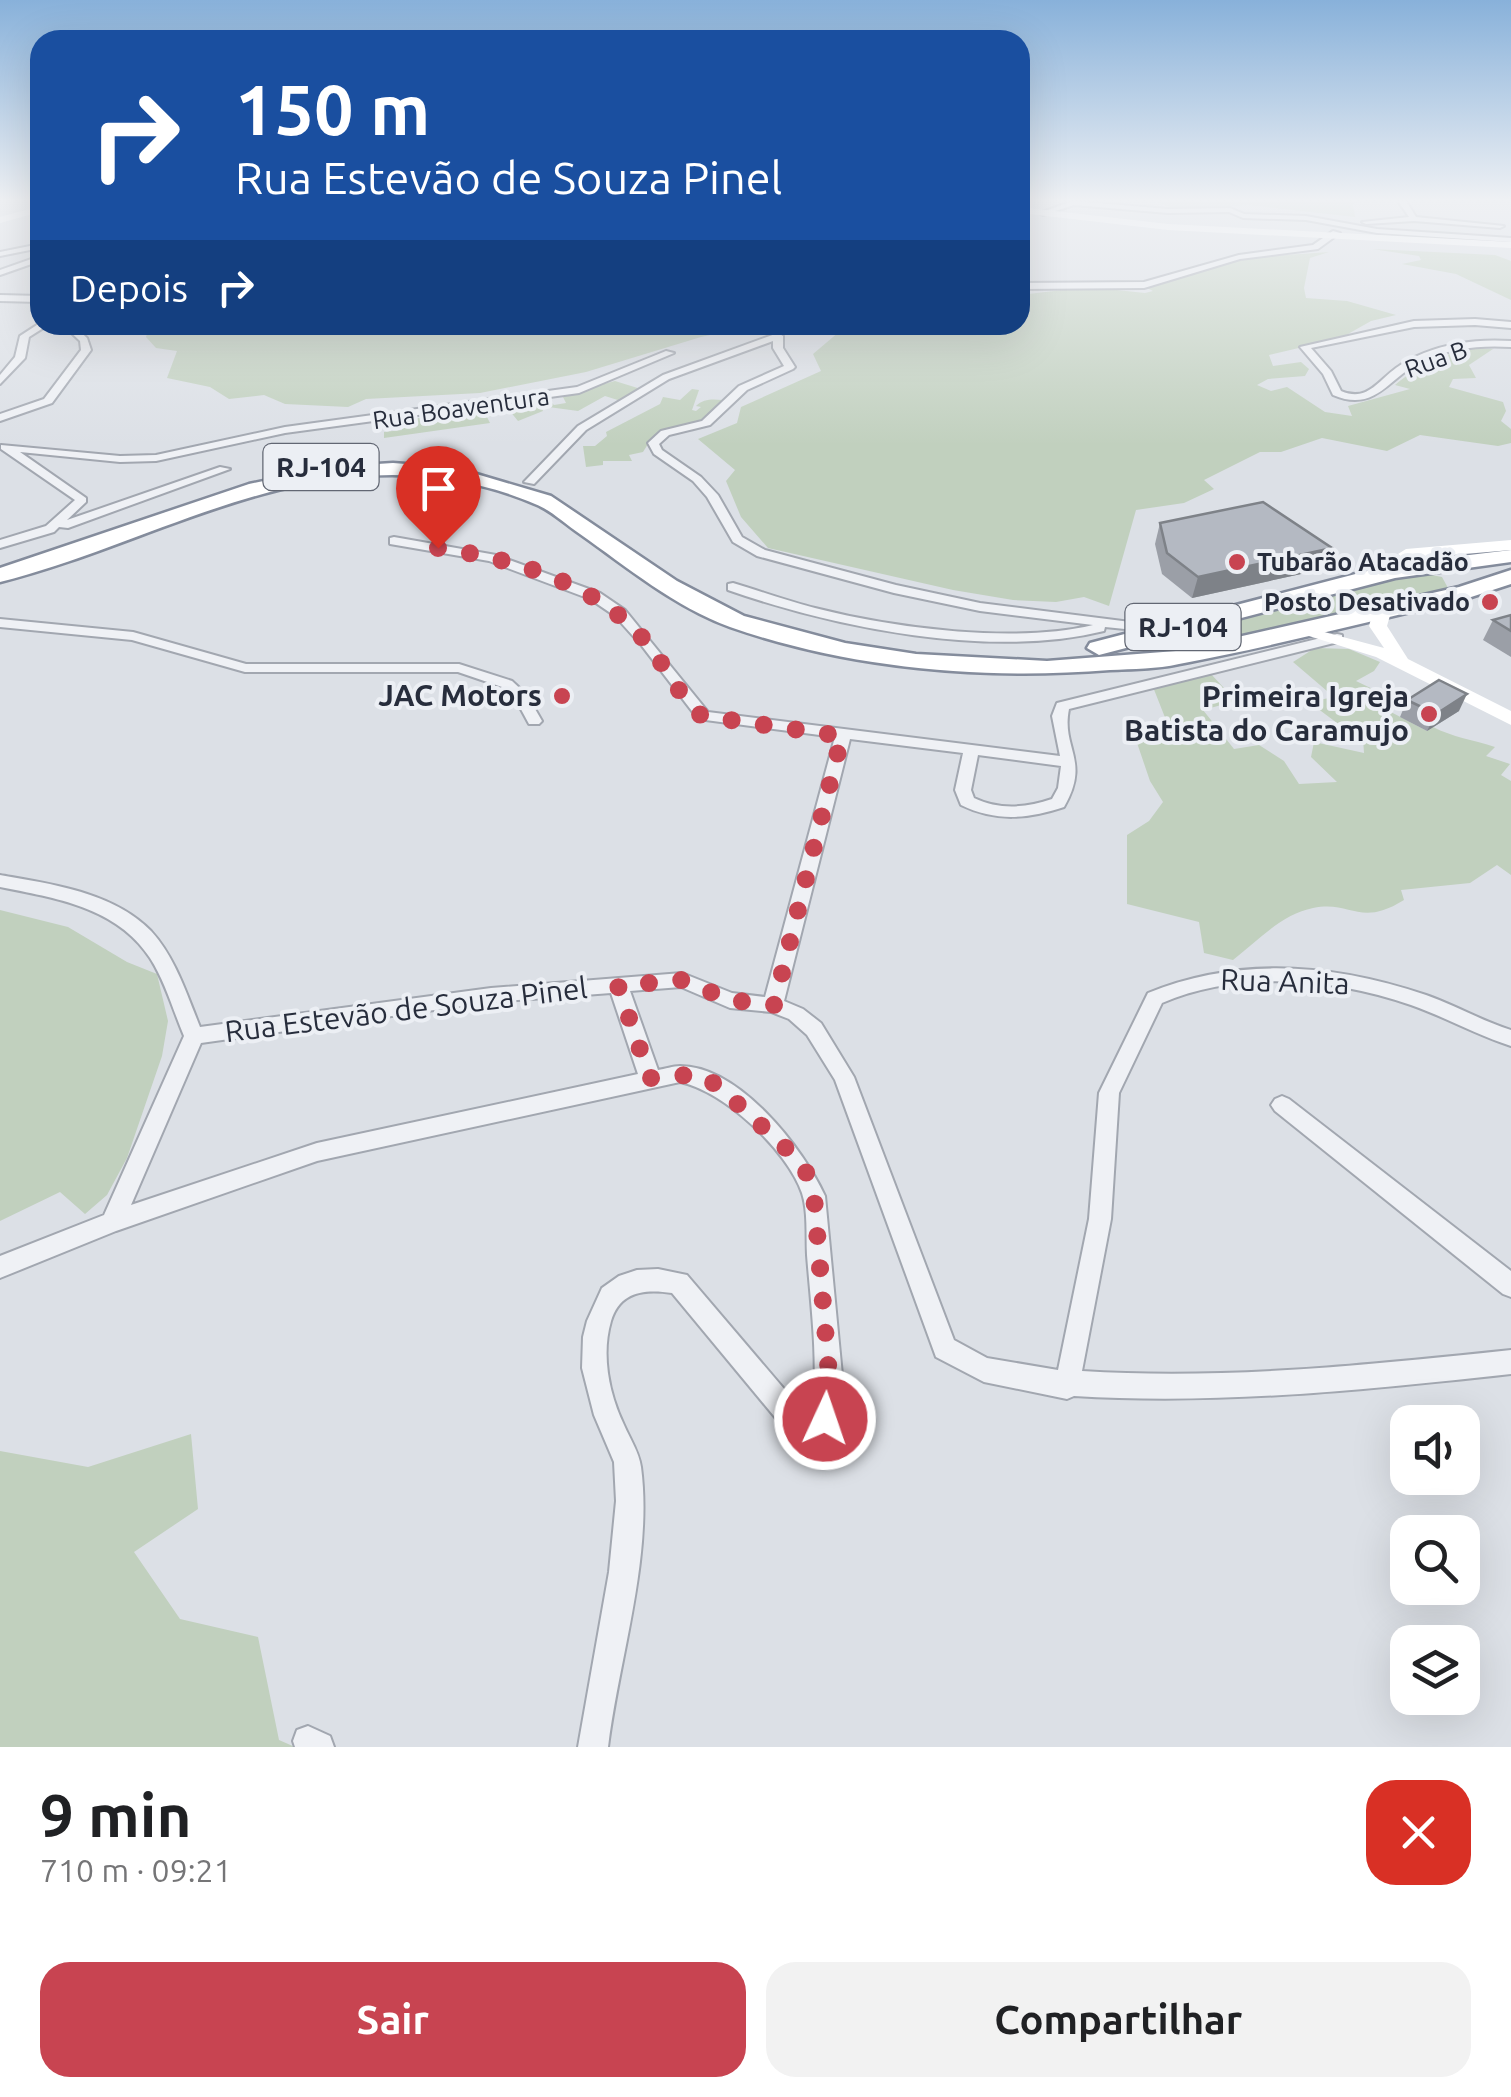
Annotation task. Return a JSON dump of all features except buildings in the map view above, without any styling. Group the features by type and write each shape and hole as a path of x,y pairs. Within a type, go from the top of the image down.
{"highway":[{"name":"RJ-104","path":"0,566 213,491 309,468 361,464 441,464 530,482 692,582 750,612 850,640 944,654 1016,658 1081,652 1418,566 1509,557"},
{"name":"RJ-104","path":"0,575 256,488 330,473 414,470 456,474 544,500 701,606 736,621 844,650 916,661 1047,668 1176,658 1382,612 1465,592 1509,557"},
{"path":"1418,566 1443,570 1456,577 1465,592"},
{"path":"1206,620 1203,628 1208,634 1244,644"}],"main road":[{"path":"1382,612 1378,626 1383,638 1410,668"},
{"path":"1302,631 1382,652 1511,719"}],"street":[{"path":"1030,286 1153,283"},
{"path":"0,298 30,299"},
{"name":"Rua B","path":"1511,325 1414,324 1305,348 1328,374 1337,393 1358,398 1372,394 1401,369 1426,357 1468,345 1511,344"},
{"path":"0,381 20,358 25,336 30,333"},
{"path":"0,418 48,400 86,350 79,335"},
{"path":"764,335 778,336"},
{"path":"530,482 582,428 666,377 778,336"},
{"path":"778,336 778,348 790,366 743,388 706,423 665,433 653,443 658,452 687,471 712,495 737,539 761,553 894,589 980,607 1170,631"},
{"name":"Rua Boaventura","path":"4,447 120,459 156,458 285,430 558,394 604,384 669,354"},
{"path":"640,367 666,377"},
{"path":"4,447 79,494 78,507 50,529"},
{"path":"0,544 224,469"},
{"path":"394,542 492,558 595,596 620,614 647,643 702,716 1068,762"},
{"path":"733,587 828,618 888,628 999,637 1053,636 1114,624"},
{"path":"0,623 134,636 246,668 459,668 497,680 517,692 534,722"},
{"path":"971,752 963,790 967,801 979,808 1006,813 1040,810 1058,803 1069,779 1068,744 1058,714 1062,706 1337,638"},
{"path":"842,736 774,1005 796,1014 814,1028 844,1077 945,1348 955,1358 982,1370 1067,1386 1372,1378 1511,1362"},
{"path":"0,881 72,896 137,928 158,954 194,1036 112,1222"},
{"name":"Rua Anita","path":"1067,1386 1100,1218 1109,1094 1155,998 1208,978 1248,975 1347,982 1420,1000 1511,1038"},
{"name":"Rua Estevão de Souza Pinel","path":"194,1036 491,995 682,980 730,1000 774,1005"},
{"name":"Rua Estevão de Souza Pinel","path":"618,986 650,1078"},
{"path":"0,1267 112,1222 316,1152 650,1078 699,1074 718,1086 789,1151 806,1172 814,1196 829,1375 825,1419 797,1424 679,1283 654,1278 632,1282 607,1300 592,1352 595,1378 628,1460 628,1507 624,1562 592,1747"},
{"path":"1282,1105 1511,1286"}],"green space":[{"path":"1156,283 1305,283 1306,298 1347,301 1396,315 1371,321 1341,338 1269,355 1273,366 1301,362 1309,369 1305,376 1268,379 1257,385 1271,391 1287,387 1325,412 1352,416 1348,406 1410,389 1395,385 1428,363 1453,353 1493,349 1469,365 1476,378 1453,379 1449,387 1503,402 1506,411 1501,421 1511,429 1511,443 1498,446 1420,435 1387,451 1322,438 1281,452 1260,452 1204,480 1214,489 1184,503 1136,510 1109,606 1084,597 1056,602 1013,600 953,590 768,548 741,517 726,481 735,470 698,439 737,423 741,407 821,371 813,354 835,335 1030,335 1030,294 1088,287 1153,291 1143,286"},
{"path":"1474,283 1511,283 1511,300"},
{"path":"710,335 586,372 480,393 366,399 348,407 285,404 264,395 229,399 210,387 167,378 177,351 156,348 146,337"},
{"path":"615,381 644,390 624,402 605,396 578,411 541,406 543,411 518,421 504,404 547,398 554,405 566,403 562,395"},
{"path":"692,389 699,390 692,410 696,411 701,407 696,406 705,401 722,400 701,421 653,436 643,452 629,455 632,461 603,461 603,465 586,467 583,446 595,446 607,436 606,432 660,404 663,397 680,400"},
{"path":"493,407 497,415 487,417 490,423 384,438 384,432 402,430 399,421"},
{"path":"1416,572 1442,577 1448,588 1238,638 1215,630 1218,624"},
{"path":"1315,648 1349,649 1380,662 1374,671 1356,681 1381,693 1370,701 1427,731 1433,727 1495,747 1486,756 1510,764 1501,775 1511,781 1511,875 1497,865 1470,883 1401,890 1404,900 1376,912 1313,908 1280,922 1233,960 1204,953 1199,922 1127,904 1127,835 1149,821 1163,802 1150,781 1135,737 1156,732 1166,720 1153,687 1211,674 1236,701 1203,710 1234,749 1259,745 1284,761 1299,784 1337,782 1311,757 1314,742 1364,753 1363,738 1335,733 1345,729 1309,702 1334,697 1293,662"},
{"path":"0,910 68,927 127,962 157,974 168,1021 162,1056 127,1158 107,1195 85,1214 60,1192 0,1221"},
{"path":"191,1434 198,1509 134,1552 180,1619 258,1637 279,1740 295,1747 0,1747 0,1451 88,1467"}],"place":[{"name":"Tubarão Atacadão","path":"1237,562"},
{"name":"Posto Desativado","path":"1490,602"},
{"name":"JAC Motors","path":"562,696"},
{"name":"Primeira Igreja Batista do Caramujo","path":"1429,714"}],"route":[{"path":"438,548 492,558 595,596 620,614 647,643 702,716 842,736 774,1005 730,1000 682,980 618,986 650,1078 699,1074 718,1086 789,1151 806,1172 814,1196 818,1280 829,1375 825,1419"}]}
